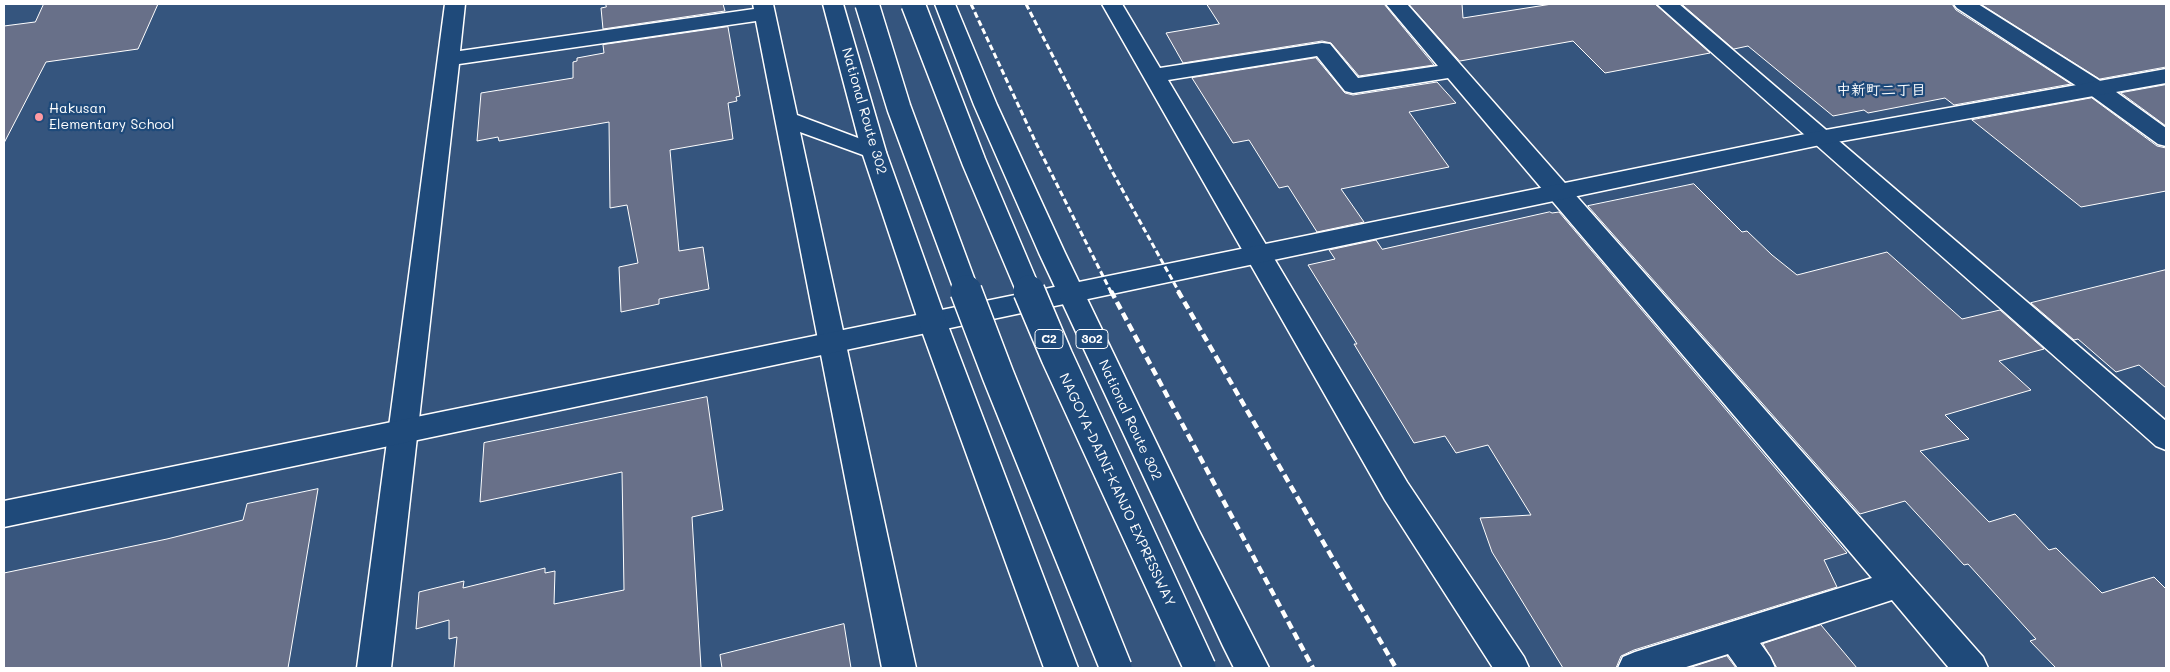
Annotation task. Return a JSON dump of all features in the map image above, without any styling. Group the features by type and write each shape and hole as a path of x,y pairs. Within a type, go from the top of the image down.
{"main road":[{"path":"374,668 455,4"},
{"name":"National Route 302","path":"833,4 874,152 933,324 1056,664"},
{"path":"867,4 899,108 998,375 1116,668"},
{"name":"NAGOYA-DAINI-KANJO EXPRESSWAY","path":"913,4 974,162 1057,357 1200,668"},
{"name":"National Route 302","path":"945,4 1001,142 1070,293 1219,606 1252,668"},
{"path":"1112,4 1256,254 1396,491 1512,668"},
{"path":"1396,4 1971,668"},
{"path":"1667,4 2166,438"},
{"path":"1964,4 2097,89 2166,139"},
{"path":"449,58 764,9 899,668"},
{"path":"1153,76 1322,49 1353,86 1454,70"},
{"path":"4,514 404,430 933,324 1070,293 1820,138 2166,76"},
{"path":"786,119 874,152"},
{"path":"1635,668 1898,584"},
{"path":"1735,636 1758,668"}],"building":[{"path":"44,4 158,4 138,49 46,62 4,143 4,26 35,22"},
{"path":"606,4 723,4 725,11 603,29 601,8 606,7"},
{"path":"1207,4 1384,4 1434,65 1359,76 1331,43 1322,41 1183,63 1166,33 1219,24"},
{"path":"1409,4 1462,4 1463,18 1552,4 1655,4 1710,53 1605,73 1573,41 1460,61"},
{"path":"1682,4 1952,4 1956,10 2071,84 1954,105 1945,98 1868,113 1864,110 1833,116 1748,46 1734,49"},
{"path":"1981,4 2166,4 2166,67 2100,79"},
{"path":"728,27 740,96 736,97 737,101 728,103 733,139 670,150 679,251 703,247 709,289 659,299 659,304 621,312 619,267 638,263 627,205 610,208 609,122 499,141 498,137 477,141 481,93 573,78 573,62 577,61 577,58 604,53 603,45"},
{"path":"1316,58 1345,93 1353,95 1437,82 1456,103 1409,112 1449,167 1341,189 1364,222 1317,232 1288,186 1279,188 1249,140 1233,143 1192,78"},
{"path":"2166,85 2166,126 2121,93"},
{"path":"2092,98 2157,146 2166,148 2166,191 2081,207 1972,120"},
{"path":"1694,184 1742,232 1747,231 1772,255 1797,275 1887,252 1962,319 2000,310 2044,349 1999,361 2031,390 1945,415 1969,439 1920,451 1989,522 2015,514 2049,550 2056,548 2102,593 2154,577 2166,589 2166,668 2056,668 2030,641 2036,639 1968,564 1964,565 1905,501 1860,514 1588,206"},
{"path":"1550,212 1559,212 1847,553 1824,560 1837,587 1634,650 1621,656 1616,668 1563,668 1492,552 1480,518 1531,515 1488,445 1456,453 1445,436 1414,443 1354,344 1357,344 1308,265 1335,259 1329,250 1376,240 1382,249"},
{"path":"2166,270 2166,388 2139,365 2116,372 2078,339 2074,340 2031,303"},
{"path":"707,397 723,510 692,517 701,668 454,668 457,637 449,639 449,620 416,629 419,592 464,581 463,588 545,568 545,573 555,571 554,604 624,590 622,472 480,502 484,443"},
{"path":"318,489 288,668 4,668 4,573 167,539 243,520 247,504"},
{"path":"844,624 851,668 722,668 720,655"},
{"path":"1821,625 1857,668 1777,668 1763,644"},
{"path":"1727,656 1736,668 1689,668"}],"railway":[{"path":"971,4 1036,143 1111,292"},
{"path":"1026,4 1113,173 1179,292"},
{"path":"1111,291 1313,668"},
{"path":"1178,291 1396,668"}],"place":[{"name":"Hakusan Elementary School","path":"39,117"}],"district":[{"name":"中新町二丁目","path":"1881,90"}]}
